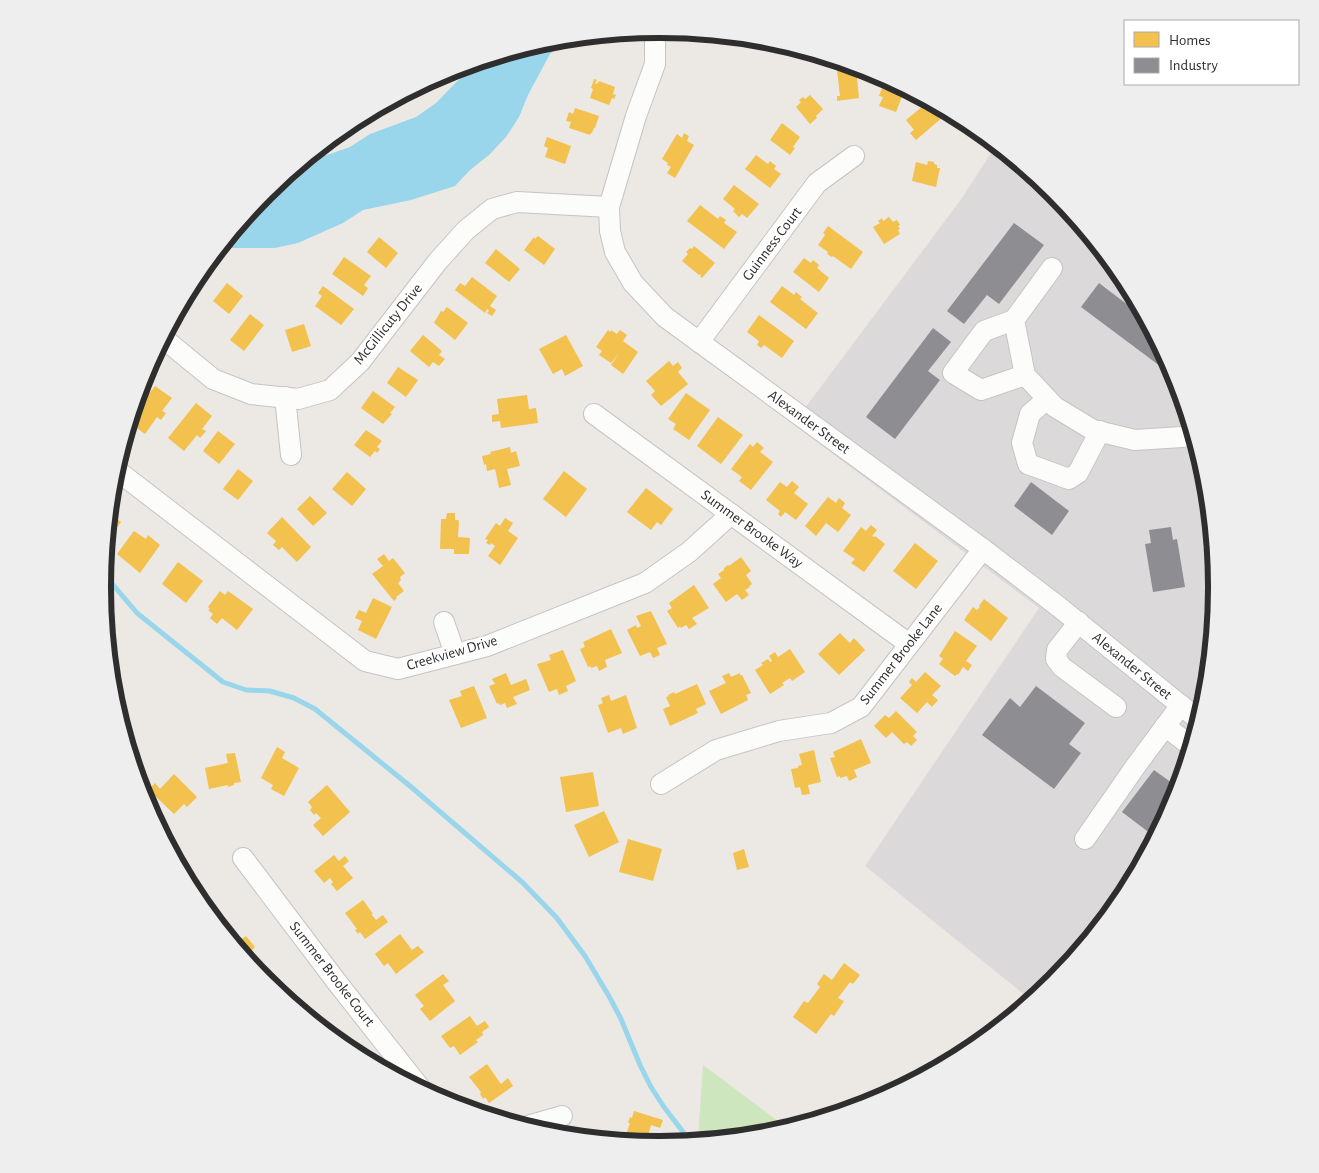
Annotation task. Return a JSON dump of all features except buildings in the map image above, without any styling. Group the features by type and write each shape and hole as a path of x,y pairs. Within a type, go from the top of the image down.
{"street":[{"name":"Alexander Street","path":"655,38 655,64 636,116 609,206 610,231 615,252 634,283 665,317 984,549 1079,622 1193,715"},
{"name":"Guinness Court","path":"699,342 818,183 854,156"},
{"name":"McGillicuty Drive","path":"168,342 213,379 251,394 298,398 330,390 360,362 438,261 466,230 492,209 517,202 609,206"},
{"path":"1025,375 981,390 953,373 984,331 1014,320 1052,268"},
{"path":"1014,320 1025,375 1055,407 1092,430 1135,440 1187,435"},
{"path":"285,397 291,455"},
{"path":"1047,399 1030,414 1022,444 1028,464 1068,479 1078,473 1100,432"},
{"name":"Summer Brooke Way","path":"594,414 909,644"},
{"name":"Creekview Drive","path":"122,474 365,661 398,669 487,646 645,583 688,552 731,514"},
{"name":"Summer Brooke Lane","path":"661,784 716,750 778,731 831,723 861,707 984,549"},
{"path":"444,622 455,654"},
{"path":"1079,622 1057,650 1056,659 1062,667 1116,707"},
{"path":"1085,840 1135,766 1181,705"},
{"path":"1165,726 1186,742"},
{"name":"Summer Brooke Court","path":"243,858 412,1076"},
{"path":"540,1122 562,1116"}],"shaded area":[{"path":"993,150 1048,198 1095,252 1116,281 1152,344 1167,376 1179,410 1190,444 1198,479 1207,551 1207,622 1204,658 1190,729 1167,797 1135,861 1116,892 1072,948 1048,975 1025,995 865,866 1039,608 793,424 962,198"}],"green space":[{"path":"703,1065 779,1122 731,1131 698,1134"}],"water":[{"path":"559,47 550,54 528,95 519,117 506,137 455,186 411,200 363,210 343,223 298,243 275,248 227,248 271,198 317,158 350,147 370,134 416,117 436,103 465,73 517,56"}],"waterway":[{"path":"110,582 137,613 223,682 246,690 270,691 294,698 315,709 410,786 522,882 556,917 585,956 621,1019 651,1087 685,1135"}]}
